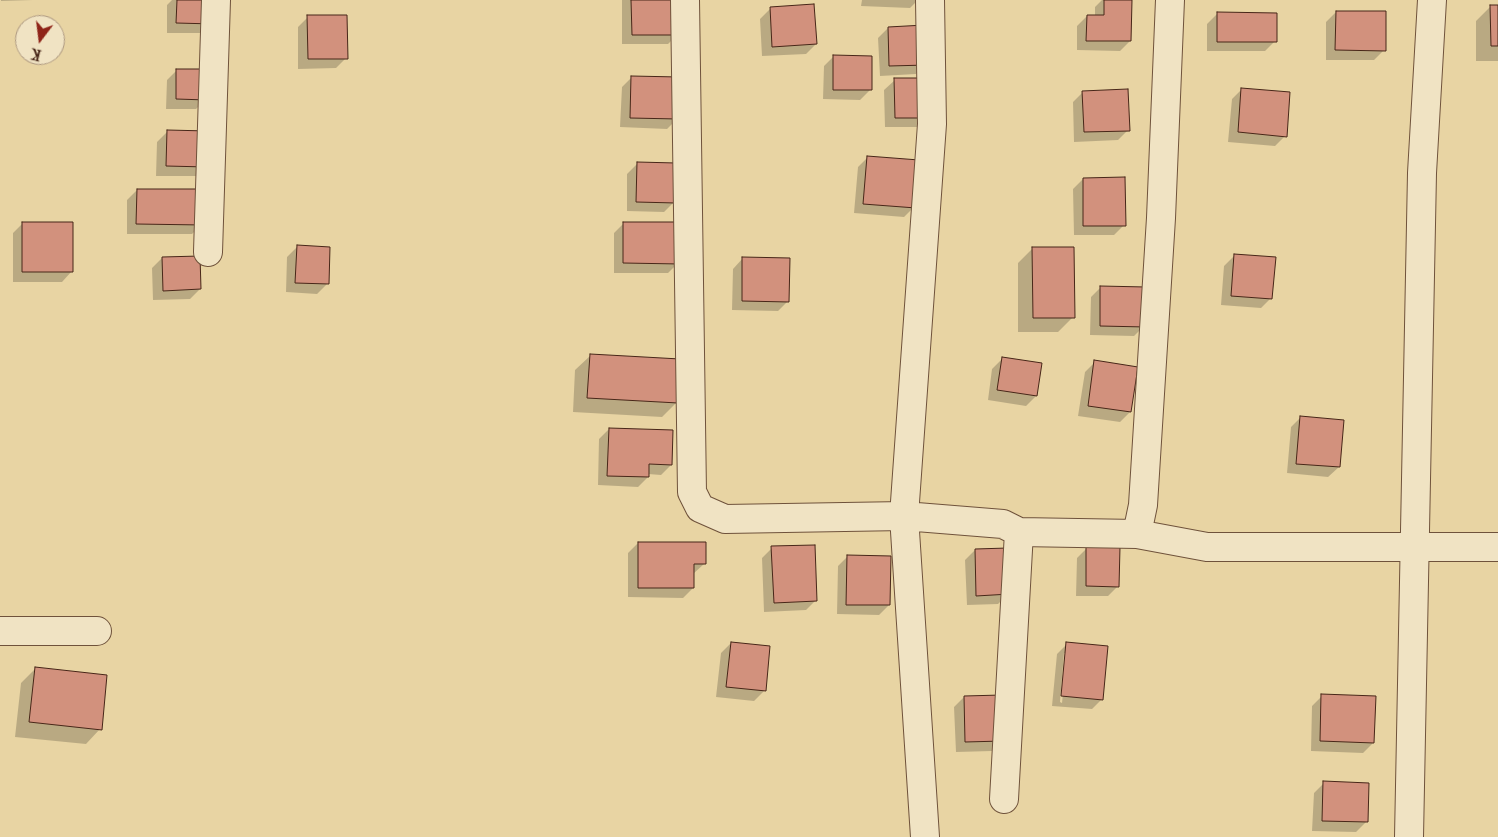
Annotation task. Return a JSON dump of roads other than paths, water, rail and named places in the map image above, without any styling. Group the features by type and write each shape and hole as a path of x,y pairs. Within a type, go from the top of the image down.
{"street":[{"path":"208,252 216,0"},
{"path":"684,0 692,492 700,508 725,519 904,516 1003,524 1019,532 1137,534 1207,547 1498,547"},
{"path":"925,837 904,516 932,124 930,0"},
{"path":"1137,534 1143,505 1161,218 1170,0"},
{"path":"1409,837 1422,174 1432,0"},
{"path":"1004,799 1019,532"},
{"path":"0,631 97,631"}]}
